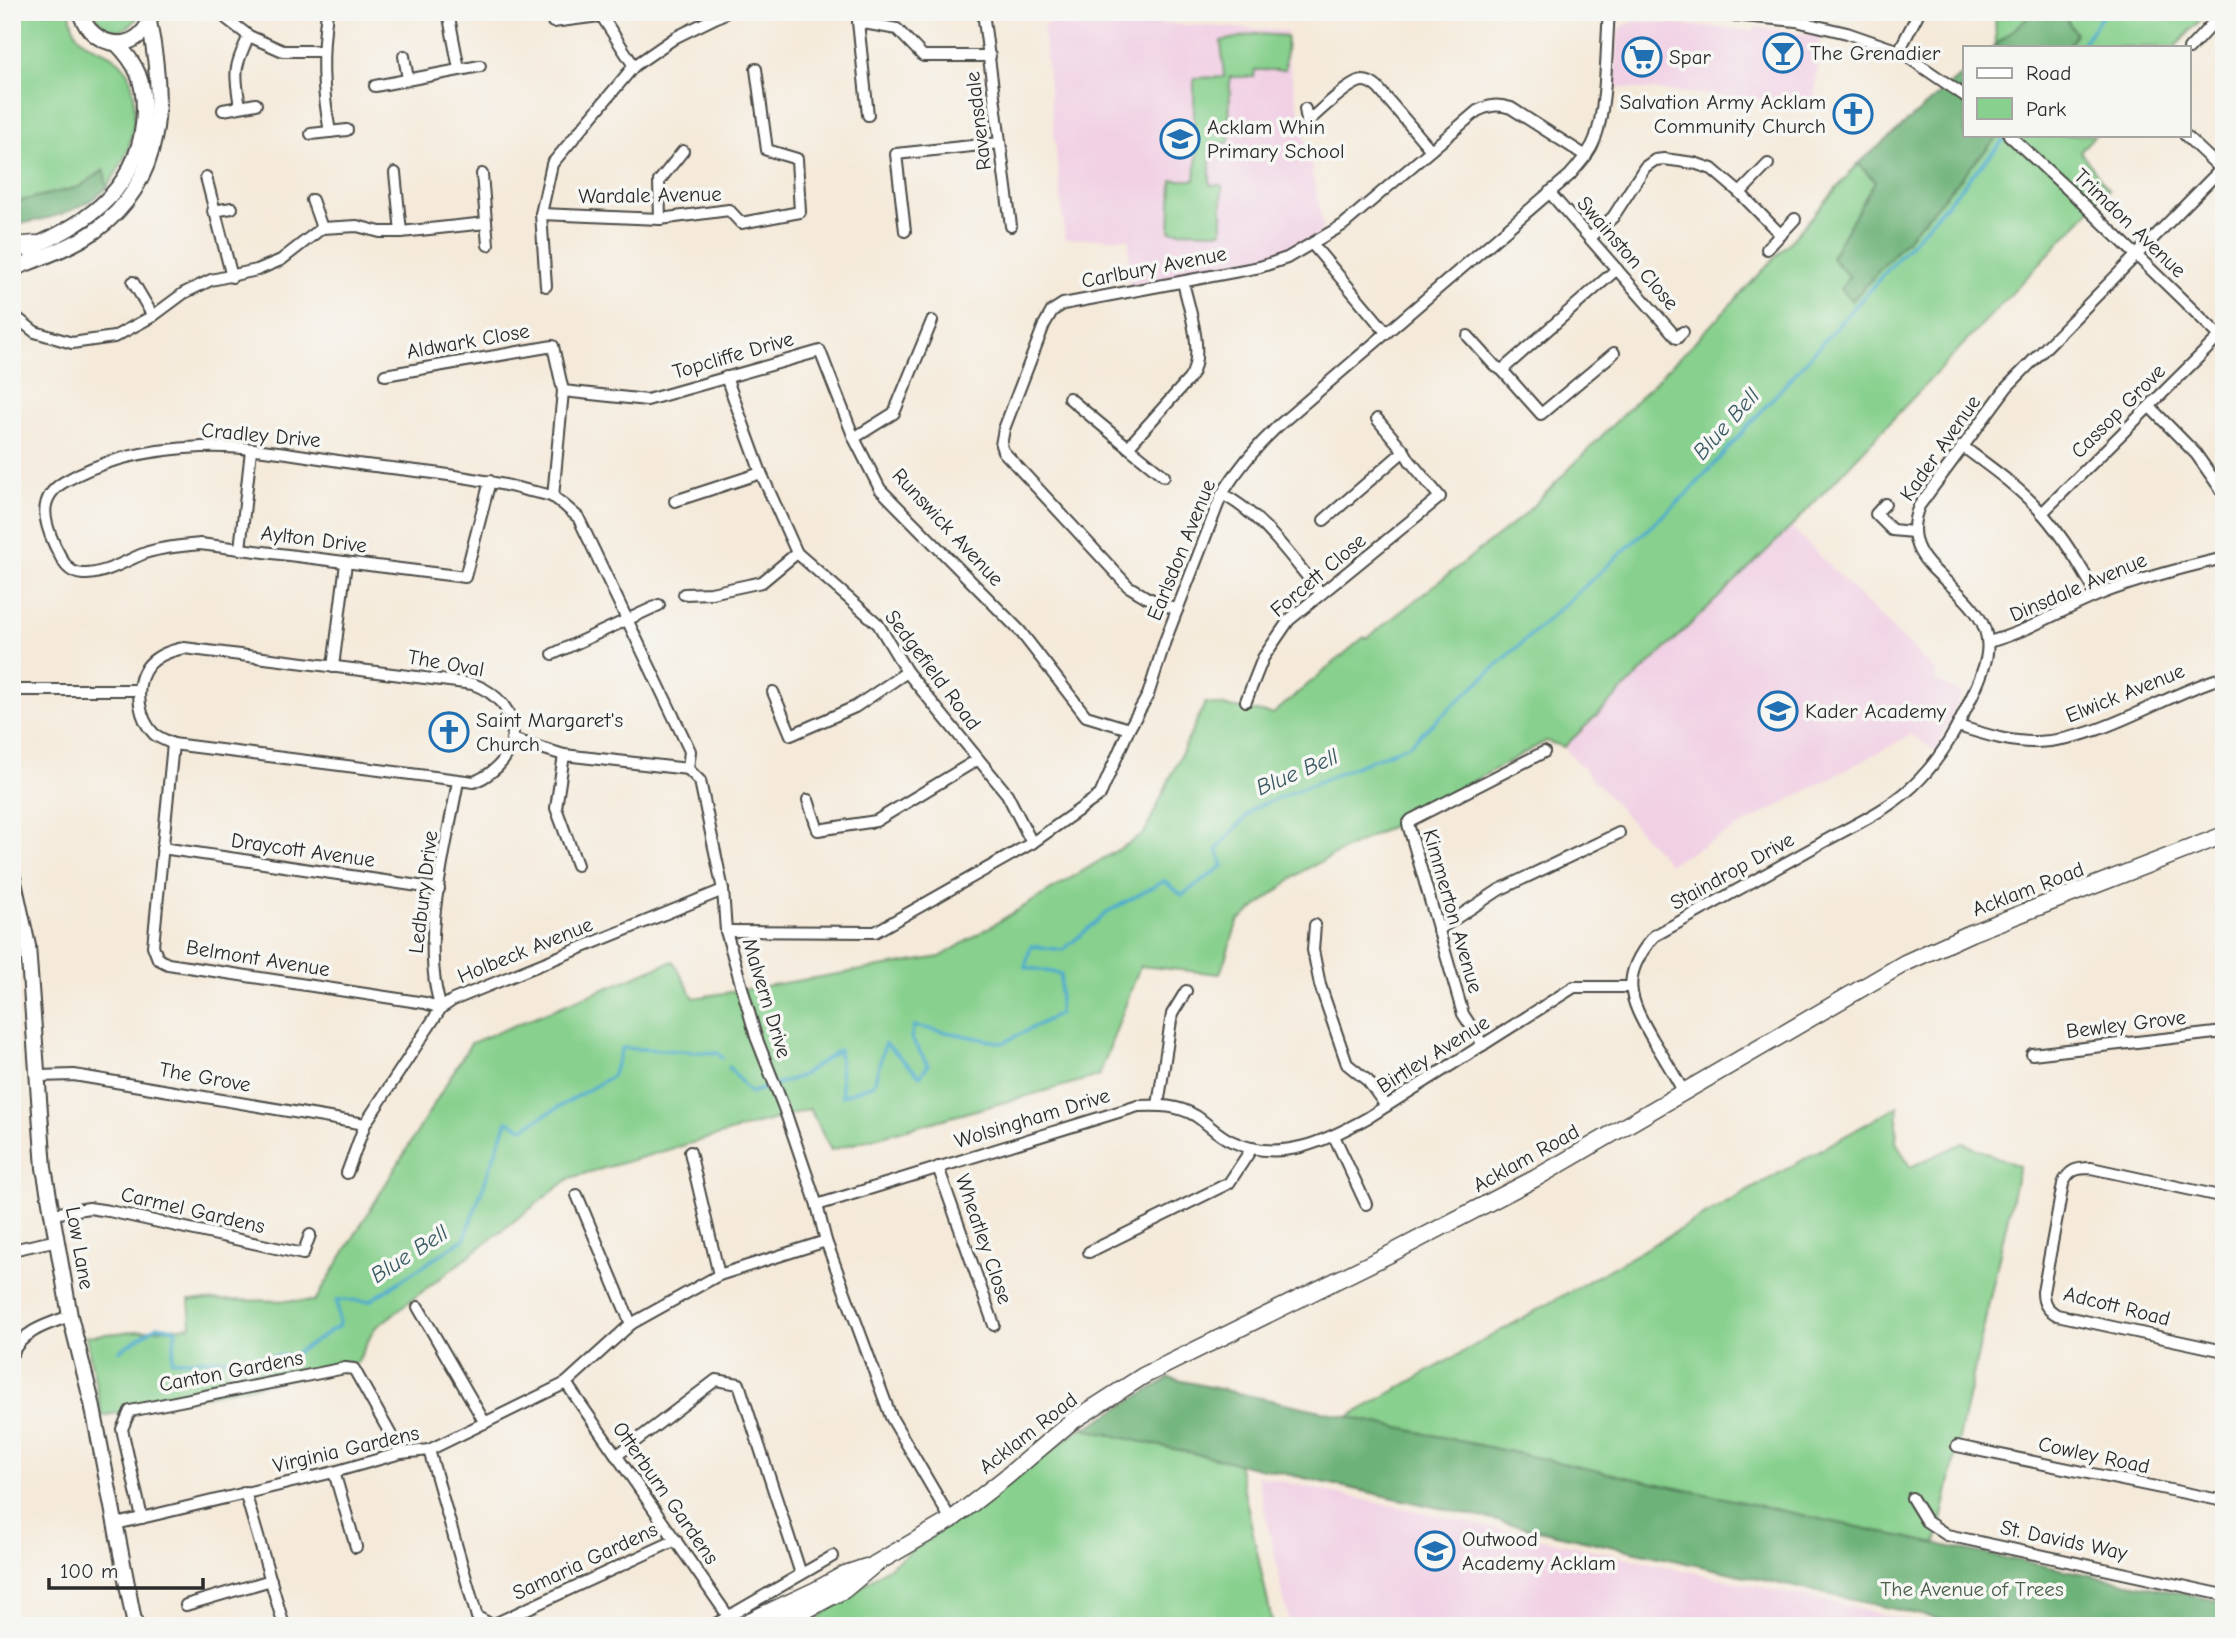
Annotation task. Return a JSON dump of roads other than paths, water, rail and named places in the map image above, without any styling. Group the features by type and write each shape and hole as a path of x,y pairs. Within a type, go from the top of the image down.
{"highway":[{"path":"12,247 36,245"}],"main road":[{"path":"80,12 93,35 116,43 136,37 151,17"},
{"path":"12,270 60,250 93,232 118,211 139,182 153,146 159,104 151,17"},
{"path":"12,254 81,223 104,204 126,176 141,143 144,125 141,83 130,56 116,43"},
{"name":"Acklam Road","path":"776,1626 844,1590 875,1564 950,1520 1071,1422 1143,1376 1392,1253 1536,1178 1905,963 1971,933 2224,835"},
{"name":"Low Lane","path":"12,873 18,931 29,959 44,1168 70,1316 92,1403 135,1626"},
{"name":"Acklam Road","path":"734,1623 816,1590 845,1574 875,1564"}],"street":[{"path":"327,12 322,51 324,103 330,132"},
{"path":"448,12 458,69"},
{"path":"546,286 541,214 552,164 634,66 676,37 727,12"},
{"name":"Ravensdale","path":"983,12 1011,226"},
{"name":"Earlsdon Avenue","path":"726,931 875,932 1032,843 1100,795 1129,729 1148,695 1177,610 1222,494 1245,459 1259,444 1570,175 1586,156 1595,139 1600,119 1609,12"},
{"path":"1701,12 1816,25 1899,51 1963,95"},
{"path":"1899,51 1919,12"},
{"path":"2190,48 2223,12"},
{"path":"553,22 599,14 634,66"},
{"path":"227,19 249,36 283,51 322,51"},
{"path":"868,115 858,22 897,29 923,56 990,56"},
{"path":"240,106 234,75 237,61 249,36"},
{"path":"404,56 408,79"},
{"path":"375,86 480,66"},
{"name":"Wardale Avenue","path":"541,214 660,219 729,211 741,223 800,212 797,159 767,150 756,69"},
{"path":"1305,109 1308,127 1352,85 1361,80 1367,81 1378,88 1431,150"},
{"path":"223,110 256,104"},
{"name":"Carlbury Avenue","path":"1177,610 1128,586 1007,457 1002,445 1009,418 1044,324 1052,311 1063,304 1260,267 1287,258 1343,225 1477,111 1493,105 1520,113 1586,156"},
{"path":"311,134 347,130"},
{"name":"Trimdon Avenue","path":"2010,136 2222,338"},
{"path":"2186,136 2222,168"},
{"path":"905,231 896,154 1000,143"},
{"path":"660,219 659,181 682,151"},
{"path":"1590,238 1609,223 1645,167 1654,160 1664,159 1703,166 1718,174 1781,235"},
{"path":"1740,193 1768,164"},
{"name":"Kader Avenue","path":"1988,642 1984,624 1975,610 1920,554 1913,541 1913,520 1919,506 2007,387 2222,168"},
{"path":"395,173 401,232"},
{"path":"482,174 488,245"},
{"path":"206,177 232,276"},
{"name":"Swainston Close","path":"1549,192 1677,338"},
{"path":"312,200 322,228"},
{"path":"214,211 232,208"},
{"path":"1767,249 1796,219"},
{"path":"12,314 35,332 72,343 114,337 153,316 184,293 211,280 281,260 322,228 357,226 380,232 401,232 486,223"},
{"path":"1313,245 1386,332"},
{"path":"1502,370 1617,269"},
{"path":"133,282 153,316"},
{"path":"1128,447 1189,379 1196,366 1196,347 1183,282"},
{"path":"854,438 894,413 932,321"},
{"path":"1468,336 1541,414 1610,356 1598,349"},
{"name":"Cassop Grove","path":"2042,513 2222,338"},
{"name":"Aldwark Close","path":"385,375 553,346 563,391"},
{"name":"Topcliffe Drive","path":"563,391 647,400 820,351 854,438"},
{"name":"Sedgefield Road","path":"726,377 761,472 797,553 878,624 907,672 1007,794 1032,843"},
{"path":"553,497 563,391"},
{"path":"1069,398 1083,403 1128,447 1164,476"},
{"path":"2150,407 2196,454 2224,494"},
{"path":"1323,520 1404,451 1377,419"},
{"name":"Runswick Avenue","path":"854,438 880,489 1020,631 1086,716 1129,729"},
{"path":"1962,446 2007,480 2042,513 2073,554 2097,595"},
{"name":"Cradley Drive","path":"66,567 45,524 51,492 64,482 98,466 167,449 222,447 251,450 490,481 553,497"},
{"path":"240,549 251,450"},
{"name":"Forcett Close","path":"1246,701 1269,646 1289,620 1440,497 1404,451"},
{"path":"675,501 761,472"},
{"name":"Aylton Drive","path":"66,567 74,573 100,572 149,552 172,546 200,544 465,577 490,481"},
{"path":"1222,494 1257,518 1321,593"},
{"name":"Malvern Drive","path":"553,497 578,517 690,751 688,769 700,780 723,890 726,931 756,1037 784,1108 817,1205 826,1241 891,1417 950,1520"},
{"path":"1885,504 1876,514 1892,530 1913,532"},
{"path":"684,594 711,593 762,582 797,553"},
{"name":"Dinsdale Avenue","path":"1988,642 2010,636 2097,595 2157,574 2224,558"},
{"path":"333,667 346,563"},
{"path":"553,654 659,605"},
{"path":"1958,726 1986,666 1988,642"},
{"name":"The Oval","path":"138,690 141,676 149,664 165,652 184,648 473,684 492,691 506,707 512,726 512,739"},
{"path":"774,692 791,735 855,707 907,672"},
{"name":"Elwick Avenue","path":"1958,726 2015,741 2038,742 2069,738 2098,729 2224,677"},
{"path":"12,690 138,690 143,719 155,735 173,744 474,782 491,775 507,757 512,739 564,755 688,769"},
{"name":"Staindrop Drive","path":"1631,987 1633,971 1640,953 1654,936 1895,802 1935,763 1958,726"},
{"name":"Belmont Avenue","path":"173,744 153,946 158,959 168,964 425,1003 441,1008"},
{"name":"Kimmerton Avenue","path":"1483,1045 1463,1014 1408,824 1411,820 1544,752"},
{"path":"564,755 556,808 577,865"},
{"path":"808,800 818,830 876,821 977,760"},
{"name":"Ledbury Drive","path":"441,1008 436,991 431,946 458,780"},
{"path":"1438,930 1499,890 1619,833"},
{"name":"Draycott Avenue","path":"162,848 439,889"},
{"name":"Holbeck Avenue","path":"347,1173 365,1124 441,1008 453,1000 723,890"},
{"path":"1315,925 1313,950 1320,985 1347,1065 1368,1081 1386,1106"},
{"name":"Birtley Avenue","path":"1252,1148 1289,1150 1334,1136 1574,987 1631,987"},
{"path":"1631,987 1635,1009 1684,1092"},
{"path":"1158,1105 1172,1014 1186,991"},
{"name":"Bewley Grove","path":"2032,1054 2224,1032"},
{"name":"The Grove","path":"38,1076 74,1075 365,1124"},
{"name":"Wolsingham Drive","path":"817,1205 1138,1106 1173,1107 1194,1115 1230,1141 1252,1148"},
{"path":"1334,1136 1366,1203"},
{"path":"1089,1252 1229,1183 1252,1148"},
{"path":"690,1152 719,1275"},
{"name":"Wheatley Close","path":"938,1167 994,1325"},
{"name":"Adcott Road","path":"2224,1197 2091,1168 2068,1173 2063,1184 2043,1292 2043,1301 2049,1310 2057,1315 2224,1351"},
{"path":"577,1195 631,1324"},
{"name":"Carmel Gardens","path":"53,1214 89,1208 109,1210 303,1254 310,1235"},
{"path":"12,1250 58,1240"},
{"name":"Virginia Gardens","path":"116,1524 334,1472 401,1453 429,1450 566,1382 631,1324 719,1275 826,1241"},
{"path":"418,1307 485,1423"},
{"path":"12,1354 16,1344 32,1332 70,1316"},
{"name":"Canton Gardens","path":"142,1518 122,1429 130,1411 345,1368 354,1369 401,1453"},
{"path":"616,1456 716,1380 739,1384 801,1574"},
{"name":"Otterburn Gardens","path":"566,1382 734,1623"},
{"name":"Cowley Road","path":"1957,1446 2224,1501"},
{"name":"Samaria Gardens","path":"429,1450 477,1617 492,1625 676,1540"},
{"path":"334,1472 356,1547"},
{"path":"245,1492 284,1626"},
{"name":"St. Davids Way","path":"1912,1498 1926,1521 1948,1535 2224,1595"},
{"path":"712,1626 734,1623 801,1574 833,1556"},
{"path":"186,1605 271,1580"}],"waterway":[{"name":"Blue Bell","path":"2081,46 2105,12"},
{"name":"Blue Bell","path":"729,1067 750,1093 801,1076 839,1050 842,1096 874,1084 885,1043 920,1076 928,1065 911,1038 914,1026 1003,1043 1059,1014 1061,974 1025,967 1031,946 1063,950 1109,911 1164,881 1182,895 1223,866 1217,849 1254,808 1409,745 1690,491 2007,136"},
{"name":"Blue Bell","path":"119,1351 157,1326 176,1329 172,1361 293,1355 339,1326 337,1300 370,1301 464,1239 507,1121 523,1128 612,1076 622,1048 718,1053 722,1058"}],"place":[{"name":"The Grenadier","path":"1783,53"},
{"name":"Spar","path":"1642,57"},
{"name":"Salvation Army Acklam Community Church","path":"1853,114"},
{"name":"Acklam Whin Primary School","path":"1180,139"},
{"name":"Kader Academy","path":"1778,711"},
{"name":"Saint Margaret's Church","path":"449,732"},
{"name":"Outwood Academy Acklam","path":"1435,1551"}],"park label":[{"name":"The Avenue of Trees","path":"1972,1589"}]}
